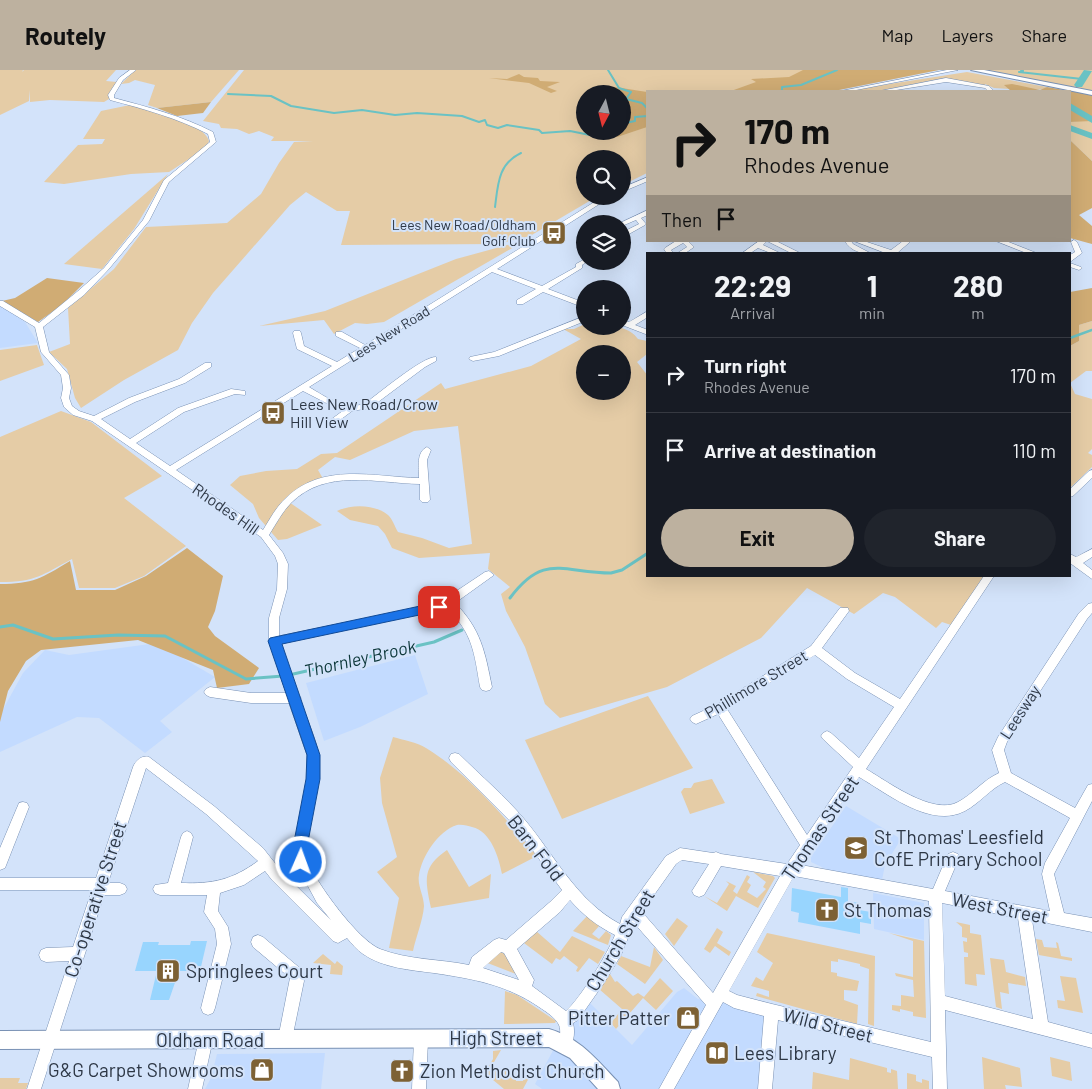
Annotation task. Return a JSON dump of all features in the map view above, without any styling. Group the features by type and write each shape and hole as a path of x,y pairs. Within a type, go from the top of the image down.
{"main road":[{"path":"974,70 1092,93"},
{"name":"High Street","path":"421,1039 549,1038 566,1042 578,1052 606,1087"},
{"name":"Oldham Road","path":"0,1040 421,1039"}],"street":[{"path":"0,303 39,326 81,293 106,269 146,221 166,181 213,142 211,133 197,125 154,109 112,99 111,95 121,79 133,70"},
{"path":"849,90 955,70"},
{"path":"888,90 949,80 987,87 990,90"},
{"path":"923,83 935,90"},
{"path":"631,186 646,180"},
{"name":"Lees New Road","path":"170,470 594,205"},
{"path":"631,220 646,213"},
{"path":"631,230 643,224 636,217"},
{"path":"670,252 668,249 681,242"},
{"path":"682,252 691,247 684,242"},
{"path":"772,242 795,252"},
{"path":"848,242 850,245 865,252"},
{"path":"860,242 886,252"},
{"path":"894,252 907,242"},
{"path":"1002,242 1030,252"},
{"path":"1071,257 1079,253 1074,242"},
{"path":"747,252 761,243 776,252"},
{"path":"1071,265 1079,268"},
{"path":"491,269 576,302"},
{"path":"520,302 576,269"},
{"path":"631,322 646,314"},
{"path":"473,359 496,354 576,322"},
{"name":"Rhodes Hill","path":"39,326 45,352 65,375 67,388 65,398 68,407 76,413 96,419 264,535 280,555 283,564 282,589 274,618 274,641"},
{"path":"631,326 646,332"},
{"path":"298,332 297,341 300,347 339,366"},
{"path":"339,334 365,348"},
{"path":"332,423 349,410 367,406 433,359"},
{"path":"96,419 132,400 182,381 208,365"},
{"path":"304,388 349,410"},
{"path":"130,443 188,406 234,391 242,393"},
{"path":"424,500 423,460 427,450"},
{"path":"1071,493 1092,473"},
{"path":"264,535 288,501 300,490 326,478 344,476 424,481"},
{"path":"1092,552 1073,560 1092,575"},
{"path":"489,575 448,604 274,641 313,755 313,779 300,847 301,862 322,899 367,949 378,955 495,976 524,989 565,1018 568,1030 566,1042"},
{"name":"Thomas Street","path":"666,1089 790,870 988,577"},
{"path":"448,604 467,622 475,634 486,687"},
{"name":"Leesway","path":"1006,776 998,750 999,745 1083,616 1092,607"},
{"name":"Phillimore Street","path":"696,719 720,708 815,649 844,611"},
{"name":"Phillimore Street","path":"815,649 851,676 901,705"},
{"path":"210,692 251,698 293,693"},
{"path":"720,708 803,840 808,843"},
{"path":"826,736 860,769 930,810 947,812 960,808 994,780 1006,776 1078,816"},
{"name":"Barn Fold","path":"455,758 518,822 568,891 608,924 622,932"},
{"name":"Co-operative Street","path":"34,1089 139,767 145,761 210,810 258,852 266,863"},
{"path":"1059,919 1048,874 1050,866 1092,789"},
{"path":"0,864 22,807"},
{"path":"186,837 167,889 214,890 230,886 266,863 338,936 348,930"},
{"name":"Church Street","path":"565,1018 573,1015 599,978 616,950 622,932 675,856 688,853 790,870"},
{"path":"699,891 716,864 716,858"},
{"path":"940,1089 936,896 953,858"},
{"name":"West Street","path":"790,870 1092,925"},
{"path":"0,884 99,886 120,889"},
{"path":"208,1008 224,944 220,927 211,912 214,890"},
{"path":"508,947 556,908 568,891"},
{"name":"Wild Street","path":"634,913 706,997 734,1001 938,1052"},
{"path":"1024,913 1042,1028"},
{"path":"258,942 296,974 297,980 285,1040"},
{"path":"474,971 478,962 499,944 508,947 519,963 527,980 524,989"},
{"path":"46,955 78,954"},
{"path":"938,1001 1092,1041"},
{"path":"764,1089 772,1011"},
{"path":"195,1089 206,1039"},
{"path":"419,1089 421,1039"}],"shaded area":[{"path":"0,70 23,70 22,72 24,70 116,70 106,81 117,82 109,99 104,102 50,100 30,102 30,90 29,101 0,115"},
{"path":"135,70 239,70 211,102 157,108 148,105 155,85 135,80 121,84"},
{"path":"244,70 812,70 833,90 646,90 646,174 631,181 631,150 576,150 576,205 583,205 530,236 498,244 341,245 350,211 337,211 306,192 290,205 213,293 192,323 178,350 124,380 81,408 75,398 67,369 49,352 70,344 68,308 114,269 146,227 227,223 261,194 294,142 313,141 271,141 274,137 259,131 249,134 237,129 221,128 219,124 203,121"},
{"path":"803,70 939,70 839,90 734,90 756,82 751,79 789,77"},
{"path":"981,70 1092,70 1092,91"},
{"path":"967,72 1047,87 1044,89 1034,89 1005,85 1010,89 994,88 985,84 985,86 945,78 883,90 856,90"},
{"path":"519,74 524,77 538,78 540,81 560,82 547,87 557,91 551,93 529,83 489,78 507,79"},
{"path":"1012,84 1040,90 1010,90 1004,85"},
{"path":"1047,87 1064,90 1040,90"},
{"path":"631,90 646,92 646,127 631,132"},
{"path":"1071,91 1092,95 1092,121 1071,122"},
{"path":"211,102 203,113 177,116 157,108"},
{"path":"130,105 187,122 205,134 209,141 206,148 169,172 131,174 64,184 44,182 78,145 102,144 105,139 83,139 101,111"},
{"path":"1092,121 1092,161 1071,141 1071,122"},
{"path":"1071,141 1092,161 1092,208 1079,215 1092,226 1092,244 1071,238"},
{"path":"168,174 134,229 102,269 64,264"},
{"path":"526,240 384,322 355,323 334,334 324,320 259,326 325,311 456,259"},
{"path":"47,278 84,283 62,305 38,322 2,301 15,298"},
{"path":"1092,288 1092,321 1079,325 1079,341 1071,345 1071,292"},
{"path":"0,305 25,322 38,343 0,348"},
{"path":"1092,321 1092,371 1086,371 1071,382 1071,345 1079,341 1079,325"},
{"path":"576,328 576,335 631,335 631,333 638,339 646,341 646,355 637,362 646,373 646,577 983,577 951,625 942,622 936,628 895,597 883,593 854,614 807,588 761,638 667,687 560,718 545,704 525,647 506,611 501,594 510,587 488,569 490,553 419,558 392,548 385,534 378,526 350,520 337,511 356,506 370,507 383,511 388,515 398,532 449,548 472,544 458,426 414,431 350,460 335,457 318,470 325,482 306,490 289,502 322,525 287,539 278,540 259,518 253,504 230,485 240,476 266,471 297,469 321,454 337,453 441,383 445,389 531,366 581,339 563,329"},
{"path":"37,345 44,365 0,381 0,350"},
{"path":"1071,385 1075,394 1092,399 1092,449 1088,453 1092,455 1092,467 1071,487"},
{"path":"61,411 91,422 162,476 124,498 186,546 144,576 115,588 79,588 72,559 31,579 0,582 0,437"},
{"path":"187,548 223,576 215,611 208,627 215,636 259,668 249,684 217,688 213,670 138,640 41,650 26,661 8,691 0,722 0,584 21,583 37,579 70,561 76,590 115,590 146,576"},
{"path":"157,643 215,677 160,721 172,732 145,753 99,718 77,717 0,752 0,715 23,673 45,650 69,655"},
{"path":"415,655 428,694 360,727 324,741 306,683"},
{"path":"648,696 693,768 562,819 525,740"},
{"path":"393,737 422,746 457,771 486,798 537,856 502,874 493,846 489,839 479,830 457,825 443,833 427,852 419,875 424,906 413,951 389,948 399,898 377,872 397,857 382,803 380,778"},
{"path":"712,779 725,803 690,814 681,792 684,788 691,788 694,783"},
{"name":"St Thomas' Leesfield CofE Primary School","path":"846,806 901,839 885,865 882,880 828,870 811,862 811,857"},
{"path":"447,850 469,887 491,874 489,898 431,908 427,889 427,874 433,862"},
{"path":"753,872 775,878 758,908 736,896 727,911 704,896 717,903 729,884 726,881 736,886 733,891 737,894 747,875 750,877 747,882 751,885 747,892 757,898 766,889 763,887 766,882"},
{"name":"St Thomas' Leesfield CofE Primary School","path":"873,893 924,903 924,940 874,929"},
{"path":"588,915 600,925 592,934 599,939 606,931 611,935 608,945 573,931"},
{"path":"677,918 688,926 674,946 665,934"},
{"path":"956,922 970,925 970,933 981,935 985,975 976,974 977,986 965,984 964,957 968,957 968,953 964,952 963,941 967,942 967,938 962,937 962,927"},
{"path":"717,928 723,932 717,943 731,952 729,956 715,946 710,953 704,949"},
{"path":"536,931 560,952 572,936 605,952 598,964 589,958 578,972 576,971 578,967 564,956 560,960 556,958 552,964 524,943"},
{"path":"767,933 875,956 874,1026 868,1024 869,969 860,966 860,964 838,959 838,962 831,961 831,972 837,973 837,976 859,981 857,991 844,990 844,1000 858,1005 857,1024 756,996 757,993 769,997 769,991 751,986 756,977 763,981 773,963 757,952"},
{"path":"889,933 924,941 926,1018 913,1016 913,1012 900,1009 900,1012 892,1010 892,1005 901,1006 901,995 914,997 913,980 896,976 895,973 913,977 913,941"},
{"path":"1036,939 1042,940 1044,947 1057,948 1056,942 1058,943 1061,956 1072,958 1072,961 1039,955"},
{"path":"654,947 663,960 645,984 617,964 621,956 650,967"},
{"path":"502,952 511,959 521,976 485,962 493,954"},
{"path":"323,954 335,964 337,961 343,966 342,975 330,974 331,965 313,963"},
{"path":"990,958 1004,960 1006,972 1025,977 1026,986 1008,983 1009,994 1000,992 1002,1009 996,1007"},
{"path":"610,974 615,982 617,981 633,996 638,993 644,997 660,978 673,991 656,1010 643,998 616,1029 611,1023 622,1009 599,989"},
{"path":"1060,976 1076,978 1083,1013 1058,1008 1057,1000 1065,1001"},
{"path":"684,988 698,999 724,1003 765,1015 759,1089 542,1089 535,1084 556,1045 589,1002 632,1045 677,992"},
{"path":"505,991 517,995 556,1021 555,1023 504,1024"},
{"path":"501,1050 490,1069 515,1071 516,1081 523,1081 525,1074 530,1076 523,1089 504,1089 487,1075 484,1078 484,1068 488,1068 493,1059 493,1051"},
{"path":"325,1053 321,1089 205,1089 211,1078 217,1054"},
{"path":"982,1057 1020,1068 1022,1087 1005,1085 1006,1089 984,1089"},
{"path":"1050,1057 1070,1062 1072,1081 1052,1076"},
{"path":"850,1058 887,1068 887,1072 891,1073 891,1069 897,1071 898,1089 812,1089 813,1072 849,1080"},
{"path":"907,1073 916,1075 916,1081 922,1083 922,1079 929,1081 929,1089 907,1089"},
{"path":"0,1078 20,1078 18,1083 28,1083 26,1089 0,1089"}],"building":[{"name":"St Thomas","path":"841,887 848,888 848,901 859,903 859,910 871,912 871,924 860,922 860,934 798,922 799,913 791,911 792,888 841,897"},
{"name":"Springlees Court","path":"191,941 207,941 200,971 179,971 169,1000 150,1000 157,971 135,971 143,942 159,942 158,945 190,945"}],"waterway":[{"path":"608,70 619,88 631,92 626,99 642,103 646,107"},
{"path":"782,90 782,87 801,85 837,70"},
{"path":"1021,70 1023,71 1019,72 1082,79"},
{"path":"1079,85 1088,70"},
{"path":"228,94 271,96 291,106 334,113 362,110 395,115 417,113 462,116 479,122 485,120 487,125 498,128 507,125 539,130 542,133 576,132"},
{"path":"1071,107 1092,120"},
{"path":"631,122 635,121 635,117 646,116"},
{"path":"1071,128 1092,136"},
{"path":"495,207 498,183 503,169 513,158 521,153"},
{"name":"Thornley Brook","path":"1071,338 1092,330"},
{"name":"Thornley Brook","path":"510,598 522,584 533,575 544,570 555,568 611,573 622,570 646,554"},
{"name":"Thornley Brook","path":"0,627 13,625 53,639 118,635 165,636 246,679 283,676"},
{"name":"Thornley Brook","path":"289,675 434,642 462,630"}],"place":[{"name":"Lees New Road/Oldham Golf Club","path":"554,233"},
{"name":"Lees New Road/Crow Hill View","path":"273,413"},
{"name":"St Thomas' Leesfield CofE Primary School","path":"856,848"},
{"name":"St Thomas","path":"827,910"},
{"name":"Springlees Court","path":"168,971"},
{"name":"Pitter Patter","path":"688,1018"},
{"name":"Lees Library","path":"717,1053"},
{"name":"G&G Carpet Showrooms","path":"262,1070"},
{"name":"Zion Methodist Church","path":"402,1071"}],"route":[{"path":"301,862 300,847 313,779 313,755 274,641 439,607"}]}
